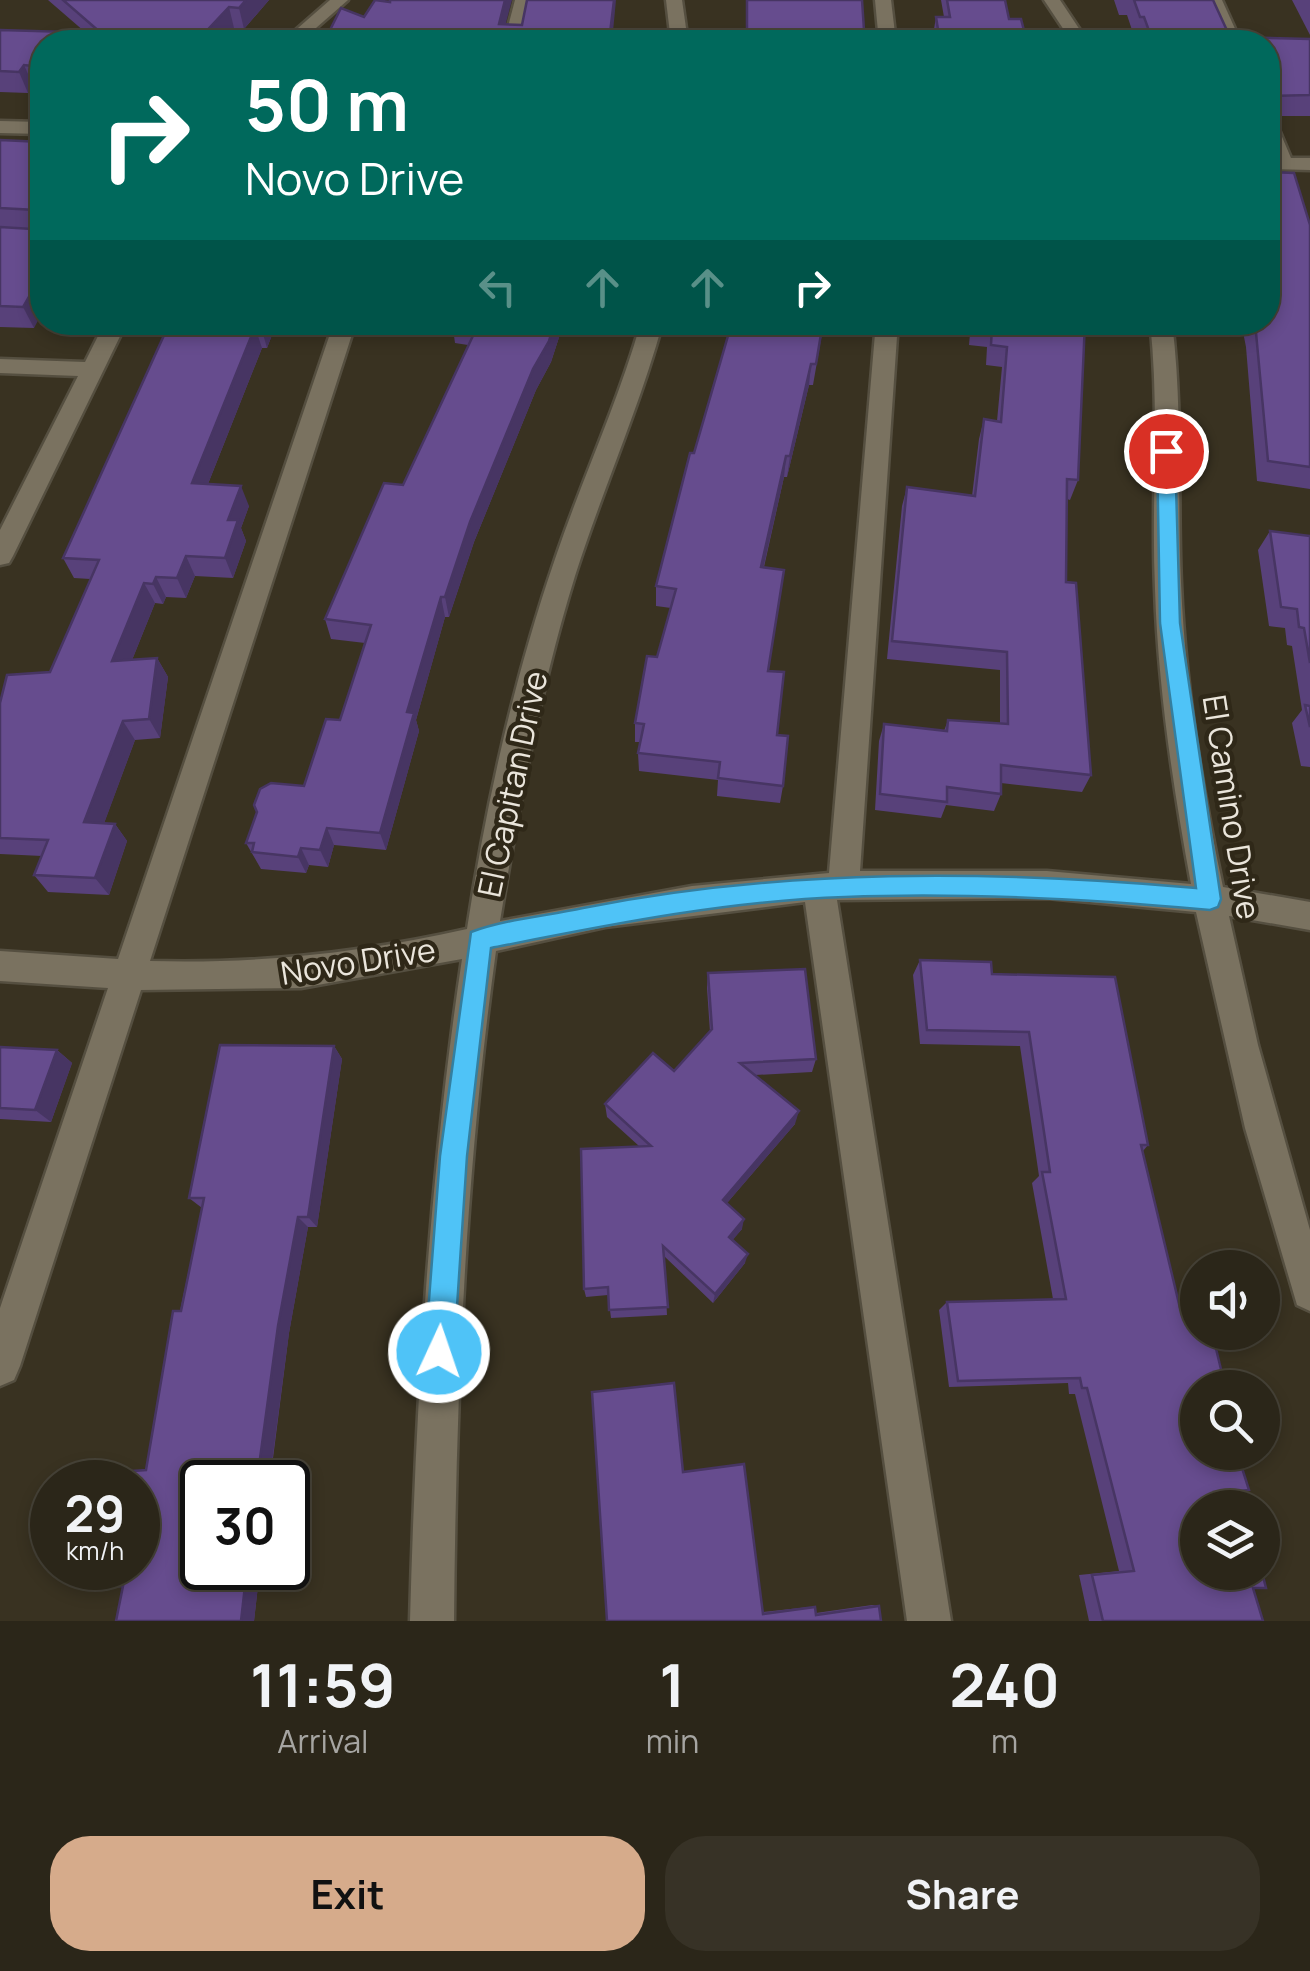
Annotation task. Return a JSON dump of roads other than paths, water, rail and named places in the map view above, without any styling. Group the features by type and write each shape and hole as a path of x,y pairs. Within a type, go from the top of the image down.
{"street":[{"path":"304,30 340,0"},
{"path":"515,30 523,0"},
{"path":"674,0 678,30"},
{"path":"883,0 887,30"},
{"path":"1052,0 1072,30"},
{"path":"1214,0 1227,30"},
{"path":"0,126 30,127"},
{"path":"1280,164 1310,164"},
{"path":"0,556 7,528 110,335"},
{"path":"0,1366 341,335"},
{"name":"El Capitan Drive","path":"432,1621 446,1232 480,940 521,730 550,616 647,335"},
{"path":"885,335 831,887 928,1621"},
{"name":"El Camino Drive","path":"1162,335 1170,623 1210,899 1255,1100 1310,1292"},
{"path":"0,366 93,369"},
{"name":"Novo Drive","path":"0,966 236,976 319,971 646,906 831,887 1073,887 1210,899 1310,916"}]}
